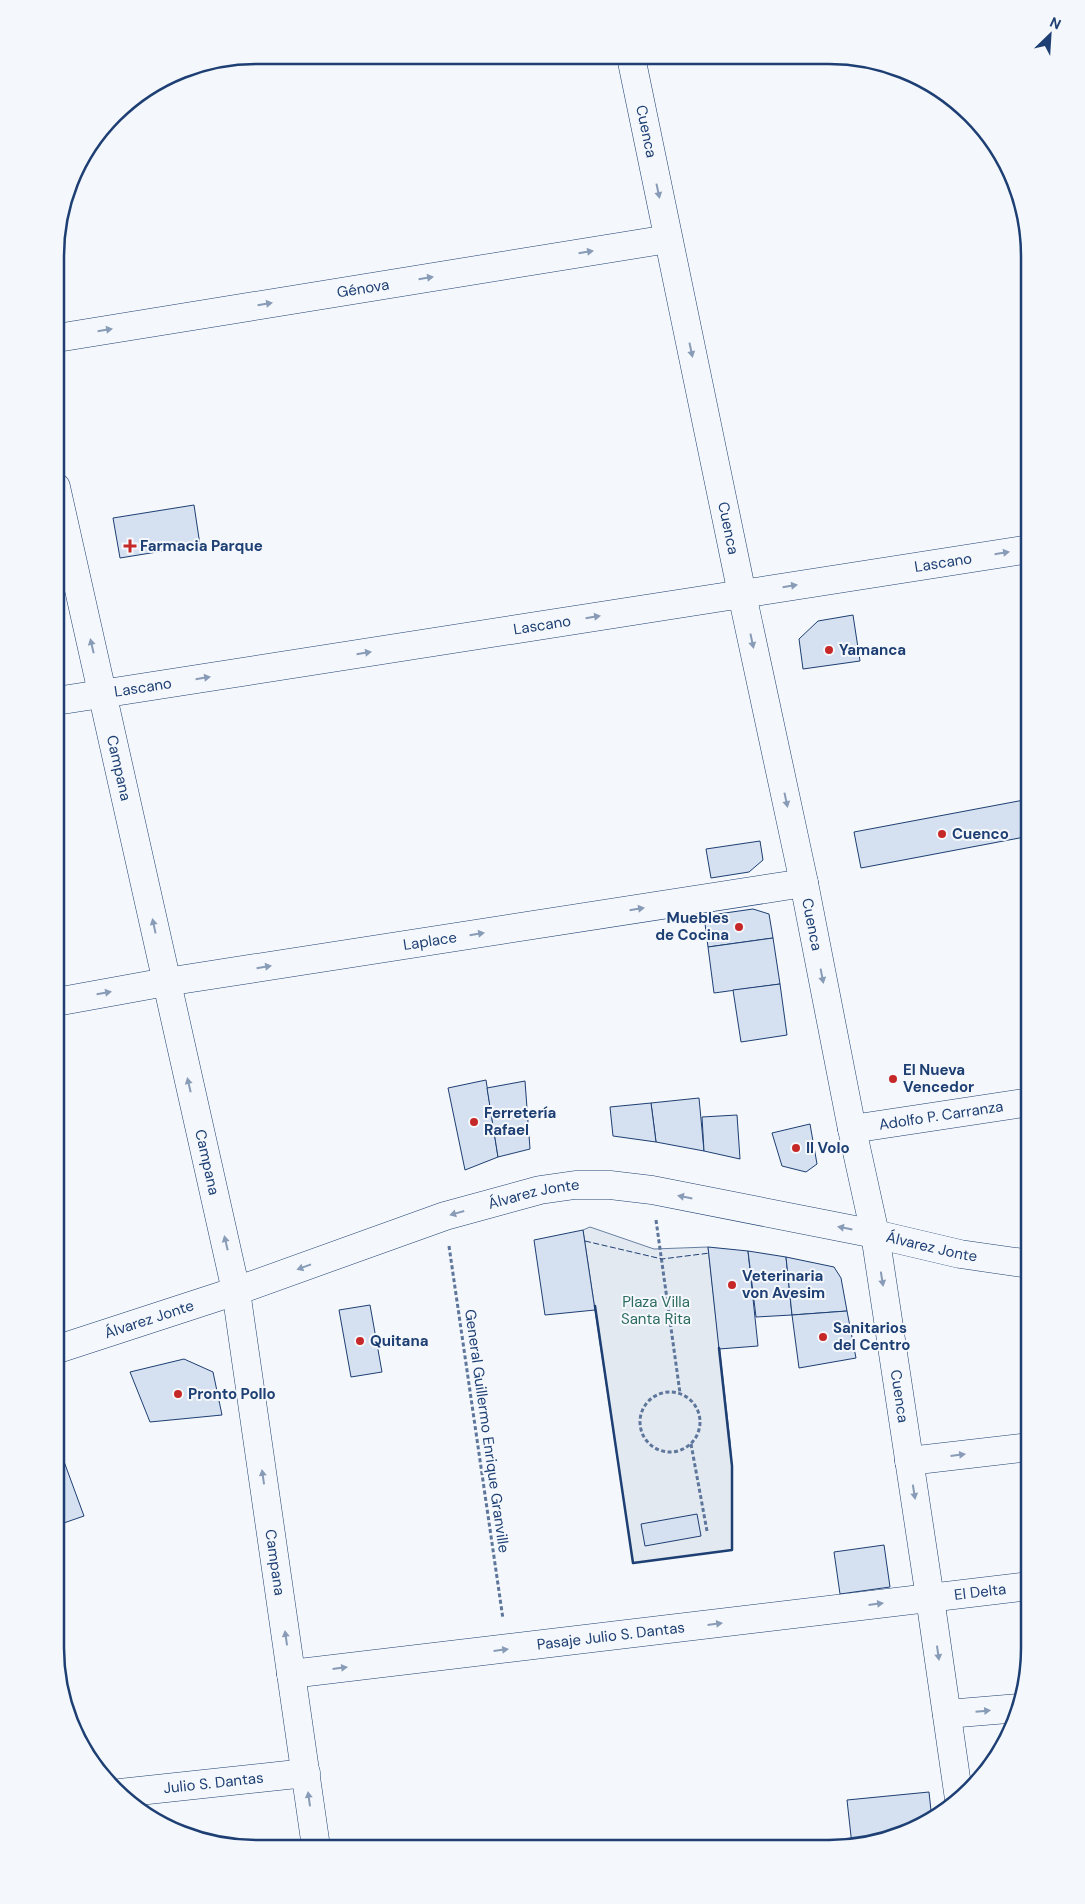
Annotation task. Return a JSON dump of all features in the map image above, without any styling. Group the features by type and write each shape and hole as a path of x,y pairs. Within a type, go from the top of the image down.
{"street":[{"name":"Cuenca","path":"632,64 804,883 852,1129 875,1234 958,1791"},
{"name":"Génova","path":"64,337 668,239"},
{"name":"Campana","path":"64,522 236,1291 315,1840"},
{"name":"Lascano","path":"64,700 1021,550"},
{"name":"Laplace","path":"64,1001 166,982 804,883"},
{"name":"Adolfo P. Carranza","path":"852,1129 1021,1103"},
{"name":"Álvarez Jonte","path":"64,1347 236,1291 445,1216 540,1190 575,1185 610,1185 652,1190 875,1234 960,1254 1021,1263"},
{"path":"909,1461 1021,1448"},
{"name":"El Delta","path":"930,1598 1021,1587"},
{"name":"Pasaje Julio S. Dantas","path":"291,1674 930,1598"},
{"path":"948,1714 1011,1709"},
{"name":"Julio S. Dantas","path":"129,1793 306,1773"}],"path":[{"path":"652,1190 680,1393"},
{"name":"General Guillermo Enrique Granville","path":"445,1216 507,1649"},
{"path":"664,1392 680,1393 693,1402 700,1416 699,1431 691,1444 677,1451 660,1451 647,1442 640,1428 641,1412 650,1399 664,1392"},
{"path":"691,1444 708,1531"}],"green space":[{"name":"Plaza Villa Santa Rita","path":"590,1227 654,1249 708,1247 732,1466 732,1550 633,1563 583,1230"}],"building":[{"path":"194,505 200,545 120,558 113,518"},
{"name":"Yamanca","path":"853,615 860,661 803,669 799,639 818,621"},
{"name":"Cuenco","path":"1021,801 1021,838 861,868 854,832"},
{"path":"760,841 763,860 749,872 711,878 706,849"},
{"name":"Muebles de Cocina","path":"753,909 769,914 773,938 708,947 704,916"},
{"path":"773,938 780,984 714,993 708,947"},
{"path":"780,984 787,1035 741,1042 733,990"},
{"name":"Ferretería Rafael","path":"486,1080 498,1157 465,1170 448,1088"},
{"path":"525,1081 530,1149 498,1157 487,1088"},
{"path":"699,1098 704,1151 656,1142 651,1103"},
{"path":"651,1103 656,1142 613,1136 610,1107"},
{"path":"737,1115 740,1159 704,1151 702,1117"},
{"name":"Il Volo","path":"810,1124 817,1164 806,1172 782,1166 772,1133"},
{"path":"583,1230 595,1310 545,1315 534,1240"},
{"name":"Veterinaria von Avesim","path":"708,1247 748,1251 758,1346 719,1349"},
{"path":"748,1251 786,1257 792,1315 756,1317"},
{"path":"786,1257 834,1267 841,1278 847,1311 792,1315"},
{"name":"Quitana","path":"370,1305 382,1372 351,1377 339,1310"},
{"name":"Sanitarios del Centro","path":"847,1311 856,1358 799,1368 792,1315"},
{"name":"Pronto Pollo","path":"184,1359 213,1372 222,1415 150,1422 130,1372"},
{"path":"64,1462 84,1516 64,1523"},
{"path":"697,1514 701,1536 645,1546 641,1524"},
{"path":"884,1545 890,1587 840,1594 834,1552"},
{"path":"929,1792 931,1811 903,1826 879,1834 851,1839 847,1800"}],"fence":[{"path":"585,1241 662,1259 710,1253"}],"wall":[{"path":"595,1306 633,1563 732,1550 732,1466 719,1348"}],"place":[{"name":"Farmacia Parque","path":"130,546"},
{"name":"Yamanca","path":"829,650"},
{"name":"Cuenco","path":"942,834"},
{"name":"Muebles de Cocina","path":"739,927"},
{"name":"El Nueva Vencedor","path":"893,1079"},
{"name":"Ferretería Rafael","path":"474,1122"},
{"name":"Il Volo","path":"796,1148"},
{"name":"Veterinaria von Avesim","path":"732,1285"},
{"name":"Sanitarios del Centro","path":"823,1337"},
{"name":"Quitana","path":"360,1341"},
{"name":"Pronto Pollo","path":"178,1394"}]}
